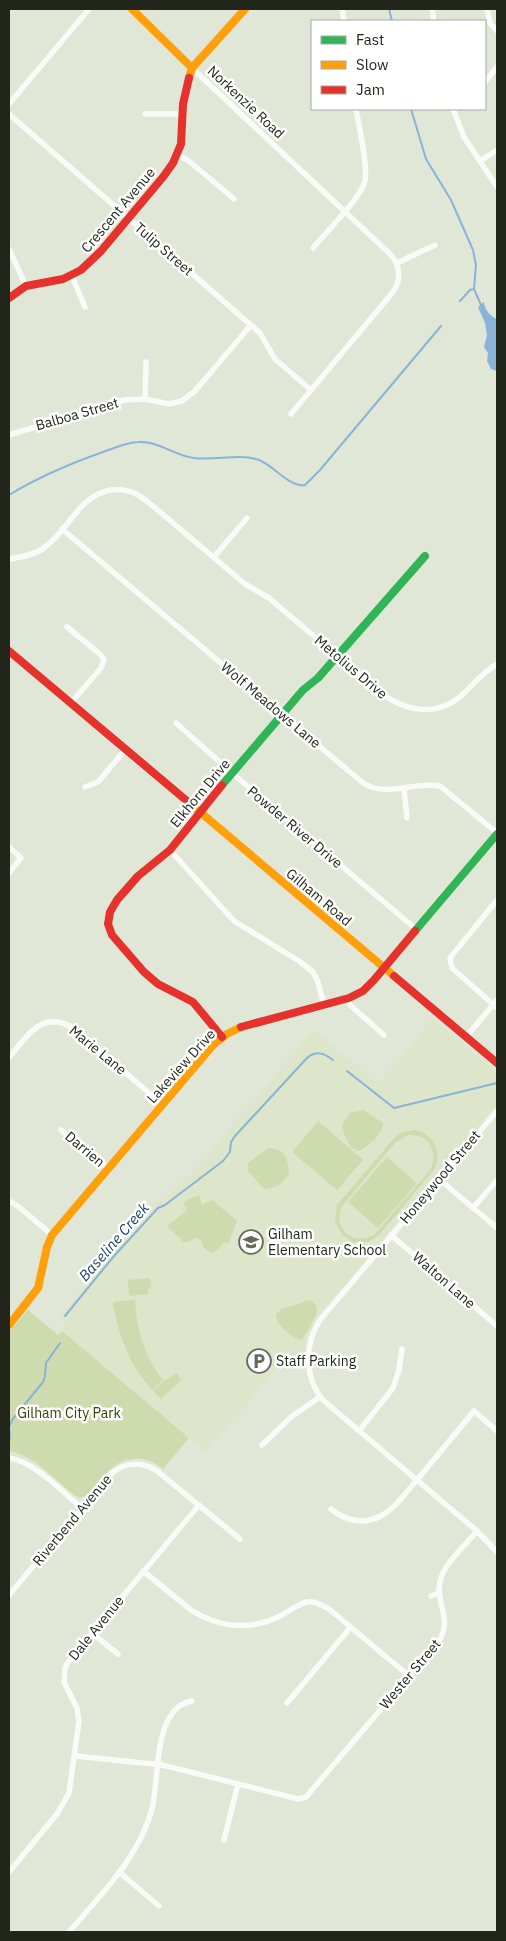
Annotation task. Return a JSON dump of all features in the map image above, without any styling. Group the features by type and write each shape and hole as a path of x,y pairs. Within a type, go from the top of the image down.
{"street":[{"path":"9,104 89,9"},
{"name":"Norkenzie Road","path":"132,9 390,254 397,263"},
{"path":"192,68 245,9"},
{"path":"487,9 490,23 497,31"},
{"path":"486,81 497,67"},
{"name":"Crescent Avenue","path":"9,298 26,286 72,276 90,263 163,177 177,155 182,134 182,114 187,83 192,68"},
{"path":"313,248 362,188 366,175 356,110"},
{"path":"454,110 464,137 497,187"},
{"name":"Tulip Street","path":"9,114 251,325 263,336 275,359 311,390"},
{"path":"145,114 182,114"},
{"path":"480,161 497,150"},
{"path":"177,155 189,161 234,200"},
{"path":"291,414 393,292 398,280 399,271 397,263 435,245"},
{"path":"9,249 26,286"},
{"path":"72,276 85,307"},
{"name":"Balboa Street","path":"9,435 124,400 145,399 170,404 182,401 188,397 251,325"},
{"path":"145,399 146,362"},
{"name":"Metolius Drive","path":"9,559 39,551 50,543 79,508 93,496 114,490 126,490 137,494 147,501 246,584 269,598 391,701 408,708 425,710 443,706 458,698 485,672 497,664"},
{"path":"214,557 247,518"},
{"name":"Wolf Meadows Lane","path":"62,529 362,783 379,789 440,786 497,834"},
{"name":"Elkhorn Drive","path":"222,1037 193,1002 148,977 117,942 105,924 110,912 124,891 145,868 170,850 199,812 282,714 303,690 318,678 425,556"},
{"path":"67,627 100,654 104,660 101,668 70,704"},
{"name":"Gilham Road","path":"9,651 497,1063"},
{"name":"Powder River Drive","path":"176,723 416,929"},
{"path":"85,787 98,782 125,750"},
{"path":"404,789 407,818"},
{"name":"Lakeview Drive","path":"9,1325 38,1288 47,1247 52,1235 162,1104 222,1037 239,1028 324,1005 362,991 497,834"},
{"path":"9,847 22,858 9,873"},
{"path":"170,850 234,921 299,961 313,972 318,982 324,1005"},
{"path":"466,1037 496,1004 452,968 450,958 497,900"},
{"path":"347,998 351,1006 384,1035"},
{"name":"Marie Lane","path":"9,1058 34,1028 49,1022 62,1023 73,1028 162,1104"},
{"name":"Honeywood Street","path":"497,1110 315,1328 310,1342 308,1362 312,1382 320,1396 477,1532 497,1552"},
{"name":"Darrien","path":"61,1130 108,1168"},
{"path":"439,1179 497,1228"},
{"path":"473,1208 497,1180"},
{"path":"9,1201 52,1235"},
{"name":"Walton Lane","path":"391,1235 497,1326"},
{"path":"359,1431 393,1388 399,1370 402,1349"},
{"path":"262,1446 291,1417 320,1396"},
{"path":"331,1509 340,1516 353,1521 374,1518 391,1509 474,1411 497,1431"},
{"path":"9,1458 22,1461 34,1468 82,1508"},
{"name":"Riverbend Avenue","path":"9,1595 116,1469 134,1464 156,1470 240,1539"},
{"name":"Dale Avenue","path":"9,1872 62,1808 71,1785 76,1756 79,1714 66,1690 64,1676 68,1662 199,1506"},
{"name":"Wester Street","path":"238,1784 298,1799 306,1797 312,1791 439,1641 444,1632 445,1616 439,1593 440,1582 445,1568 477,1532"},
{"path":"144,1571 191,1610 206,1619 223,1624 235,1626 256,1625 276,1618 302,1604 313,1602 324,1606 409,1676"},
{"path":"430,1596 439,1593"},
{"path":"287,1703 350,1628"},
{"path":"92,1633 118,1654"},
{"path":"68,1932 119,1872 135,1850 148,1820 154,1796 162,1741 169,1720 177,1708 192,1701"},
{"path":"76,1756 158,1764 238,1784 224,1840"},
{"path":"119,1872 159,1906"}],"shaded area":[{"name":"Gilham Elementary School","path":"433,1019 497,1073 497,1104 321,1312 308,1334 302,1356 288,1355 206,1452 62,1331 67,1324 59,1318 159,1198 163,1202 186,1176 188,1178 310,1034 318,1032 378,1084"}],"green space":[{"path":"364,1110 383,1123 378,1136 359,1151 351,1148 345,1137 342,1125 350,1113"},
{"path":"318,1121 363,1160 337,1190 292,1152"},
{"path":"414,1130 427,1135 431,1139 437,1150 437,1163 434,1170 379,1235 368,1242 353,1242 342,1235 335,1221 337,1205 396,1136 403,1132","holes":["408,1135 421,1137 430,1145 433,1156 431,1169 374,1235 358,1239 352,1237 346,1233 340,1222 342,1206 395,1143"]},
{"path":"268,1148 278,1150 284,1154 289,1172 279,1185 264,1189 248,1171 248,1163"},
{"path":"387,1157 417,1183 378,1228 348,1202"},
{"path":"199,1195 202,1205 212,1200 237,1221 229,1242 223,1243 219,1249 211,1253 203,1247 201,1240 195,1238 188,1242 181,1242 181,1239 167,1226 187,1210 183,1202"},
{"path":"150,1278 151,1288 148,1289 148,1294 129,1296 128,1280"},
{"path":"135,1300 140,1332 146,1352 163,1380 152,1390 137,1370 127,1351 113,1306 113,1302"},
{"path":"310,1300 317,1306 317,1313 304,1337 300,1340 288,1333 278,1323 276,1315 281,1309"},
{"name":"Gilham City Park","path":"28,1310 58,1335 62,1331 189,1438 163,1469 154,1462 147,1460 135,1459 124,1461 108,1471 86,1496 79,1498 38,1464 20,1454 9,1451 9,1332"},
{"path":"177,1373 181,1380 161,1399 153,1391"}],"water":[{"path":"484,302 488,312 497,319 497,371 491,369 487,361 488,353 484,347 487,335 485,323 478,307"}],"waterway":[{"path":"389,9 392,20"},
{"path":"411,110 426,159 451,200 473,250 476,265 474,289"},
{"path":"460,301 470,290 474,289 481,305"},
{"path":"9,495 43,476 66,466 130,443 139,442 160,446 187,457 210,459 243,457 259,460 293,483 305,485 320,470 441,326"},
{"name":"Baseline Creek","path":"65,1316 114,1256 158,1208 165,1205 223,1161 230,1152 231,1142 235,1136 307,1058 320,1053 333,1060"},
{"name":"Baseline Creek","path":"347,1071 394,1108 497,1083"},
{"path":"10,1439 9,1427 12,1420 43,1382 46,1363 60,1343"}],"traffic: fast":[{"path":"222,785 303,690 318,678 425,556"},
{"path":"415,931 497,834"}],"traffic: slow":[{"path":"132,9 192,68"},
{"path":"189,78 192,68 245,9"},
{"path":"187,801 394,976"},
{"path":"9,1325 38,1288 47,1247 52,1235 214,1044 227,1034 241,1027"}],"traffic: jam":[{"path":"9,298 26,286 63,279 81,270 101,251 163,177 173,163 181,144 183,104 189,78"},
{"path":"9,651 187,801"},
{"path":"222,785 170,850 138,876 117,900 110,912 108,924 112,935 144,972 158,984 193,1002 222,1037"},
{"path":"241,1027 349,998 363,991 415,931"},
{"path":"394,976 497,1063"}],"place":[{"name":"Gilham Elementary School","path":"251,1242"},
{"name":"Staff Parking","path":"259,1361"}]}
